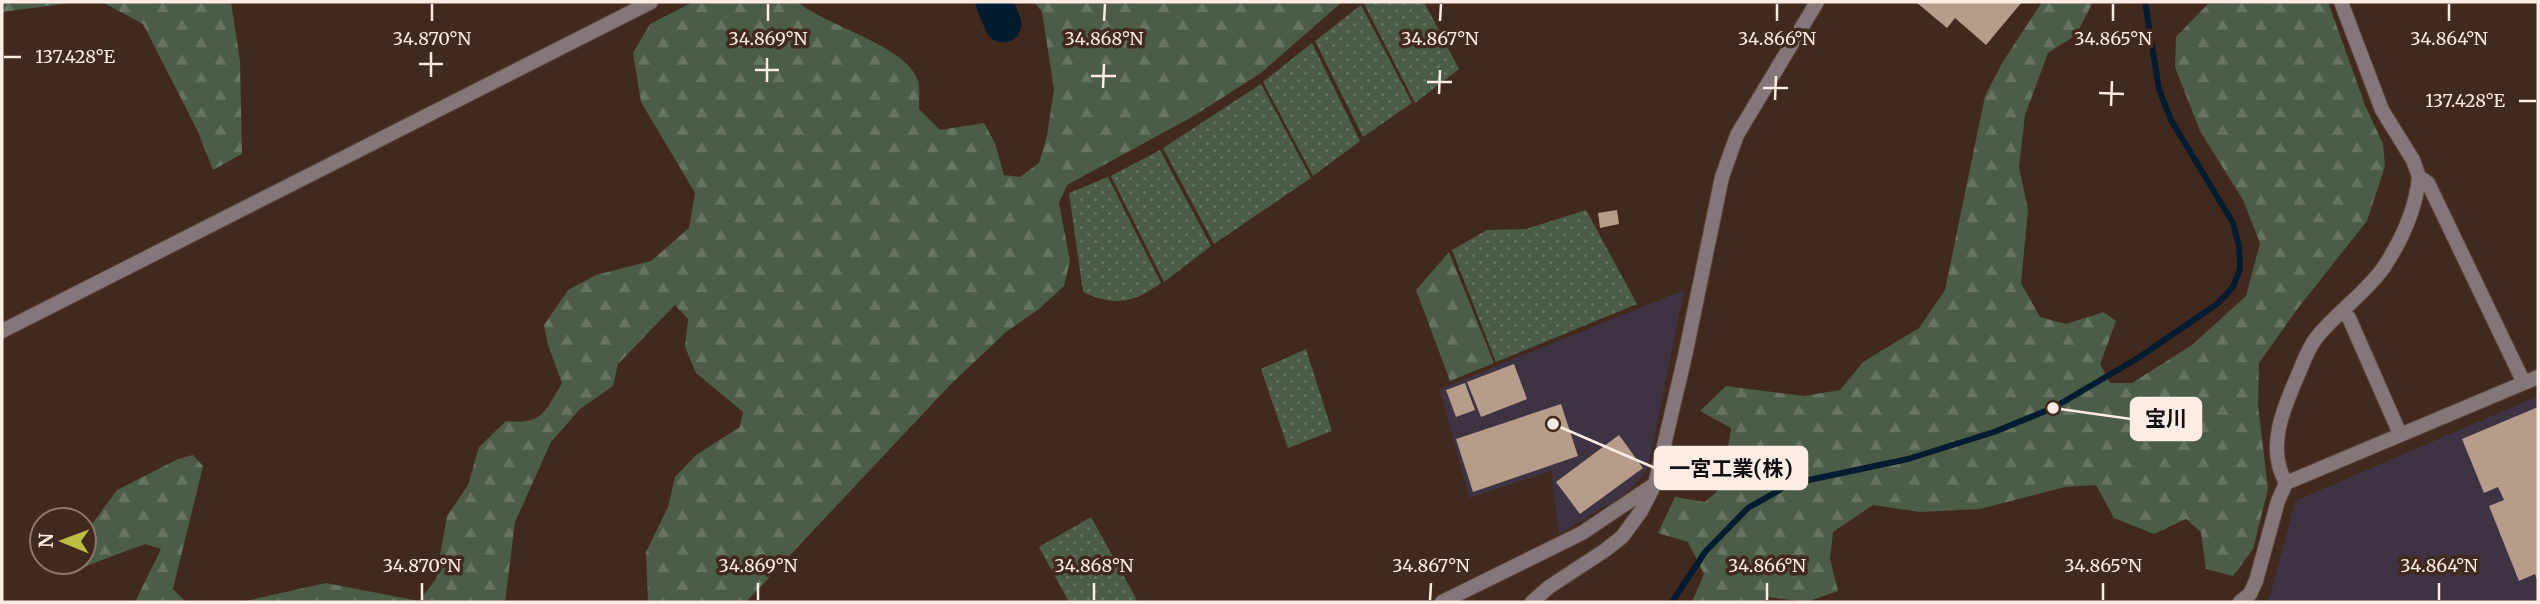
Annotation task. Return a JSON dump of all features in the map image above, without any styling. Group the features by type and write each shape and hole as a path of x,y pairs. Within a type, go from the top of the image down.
{"street":[{"path":"2,331 651,2"},
{"path":"1532,602 1549,587 1622,537 1641,511 1655,484 1722,177 1737,135 1818,2"},
{"path":"2286,483 2280,471 2277,437 2283,408 2316,338 2383,269 2397,245 2417,196 2419,177 2413,160 2382,110 2341,2"},
{"path":"2240,602 2250,594 2256,581 2278,500 2286,483 2531,380 2428,183 2419,177"},
{"path":"2343,311 2349,318 2399,434"},
{"path":"1442,602 1582,533 1655,484"}],"shaded area":[{"path":"1684,290 1650,459 1645,473 1634,485 1619,498 1559,534 1551,471 1469,498 1440,389"},
{"path":"2538,396 2538,602 2266,602 2271,593 2295,501"}],"green space":[{"path":"2,2 78,2 2,12"},
{"path":"102,2 231,2 240,61 242,154 213,170 198,132 143,24"},
{"path":"693,2 798,2 810,11 864,37 911,68 918,81 919,109 940,130 984,123 995,143 1004,175 1020,177 1039,163 1047,136 1054,89 1042,12 1034,2 1342,2 1261,73 1192,117 1067,185 1059,203 1070,261 1064,286 1039,309 1006,332 950,385 746,602 648,602 646,552 668,507 675,477 696,455 740,427 743,412 696,373 685,347 688,319 675,305 618,364 613,386 580,409 551,442 515,522 505,602 241,602 326,583 419,601 436,579 447,516 468,485 479,447 506,421 528,421 541,414 562,383 548,345 544,325 568,290 596,275 651,261 689,228 695,193 641,102 633,53 650,24"},
{"path":"1363,2 1424,2 1459,69 1415,103"},
{"path":"2042,2 2093,2 2076,35 2048,53 2025,115 2019,167 2028,210 2021,283 2040,317 2066,324 2104,312 2116,321 2100,364 2110,383 2132,383 2192,345 2246,296 2260,243 2243,200 2200,131 2175,67 2176,37 2208,4 2328,2 2365,105 2383,144 2385,166 2367,221 2298,308 2259,363 2258,405 2268,489 2253,549 2233,576 2206,569 2201,532 2186,519 2154,534 2114,518 2096,485 2065,487 1980,509 1920,512 1873,505 1833,532 1830,559 1838,591 1806,602 1769,597 1764,602 1692,602 1704,574 1688,542 1658,533 1675,497 1705,502 1722,487 1731,428 1700,411 1726,386 1804,396 1840,390 1863,362 1919,328 1945,290 1985,96 2002,63"},
{"path":"1361,5 1412,103 1363,137 1315,41"},
{"path":"1312,43 1360,141 1313,176 1263,82"},
{"path":"1261,84 1311,178 1214,244 1163,148"},
{"path":"1160,150 1211,246 1164,282 1111,176"},
{"path":"1108,177 1161,283 1142,295 1124,301 1105,300 1083,292 1069,193"},
{"path":"1586,210 1637,304 1496,362 1452,250 1487,230 1526,229"},
{"path":"1449,252 1494,363 1450,381 1416,290"},
{"path":"1306,349 1332,431 1288,448 1261,369"},
{"path":"193,455 203,466 173,589 186,602 135,602 161,549 145,544 98,562 98,516 117,490 178,459"},
{"path":"1091,517 1138,602 1069,602 1039,547"}],"building":[{"path":"1916,2 2022,2 1986,45 1955,18 1947,28"},
{"path":"1617,210 1619,224 1600,228 1598,213"},
{"path":"1514,364 1527,399 1481,417 1467,382"},
{"path":"1465,383 1475,410 1456,417 1446,390"},
{"path":"1561,404 1578,456 1473,492 1456,439"},
{"path":"2538,407 2538,583 2535,574 2519,581 2489,506 2504,500 2498,487 2484,493 2462,439"},
{"path":"1619,435 1643,468 1580,514 1556,482"}],"waterway":[{"path":"994,2 1003,24"},
{"path":"1672,602 1705,552 1748,508 1790,484 1908,459 1994,432 2053,408 2138,358 2217,304 2233,287 2240,269 2239,246 2233,223 2171,120 2159,89 2145,2"}],"place":[{"name":"宝川","path":"2053,408"},
{"name":"一宮工業(株)","path":"1553,424"}]}
